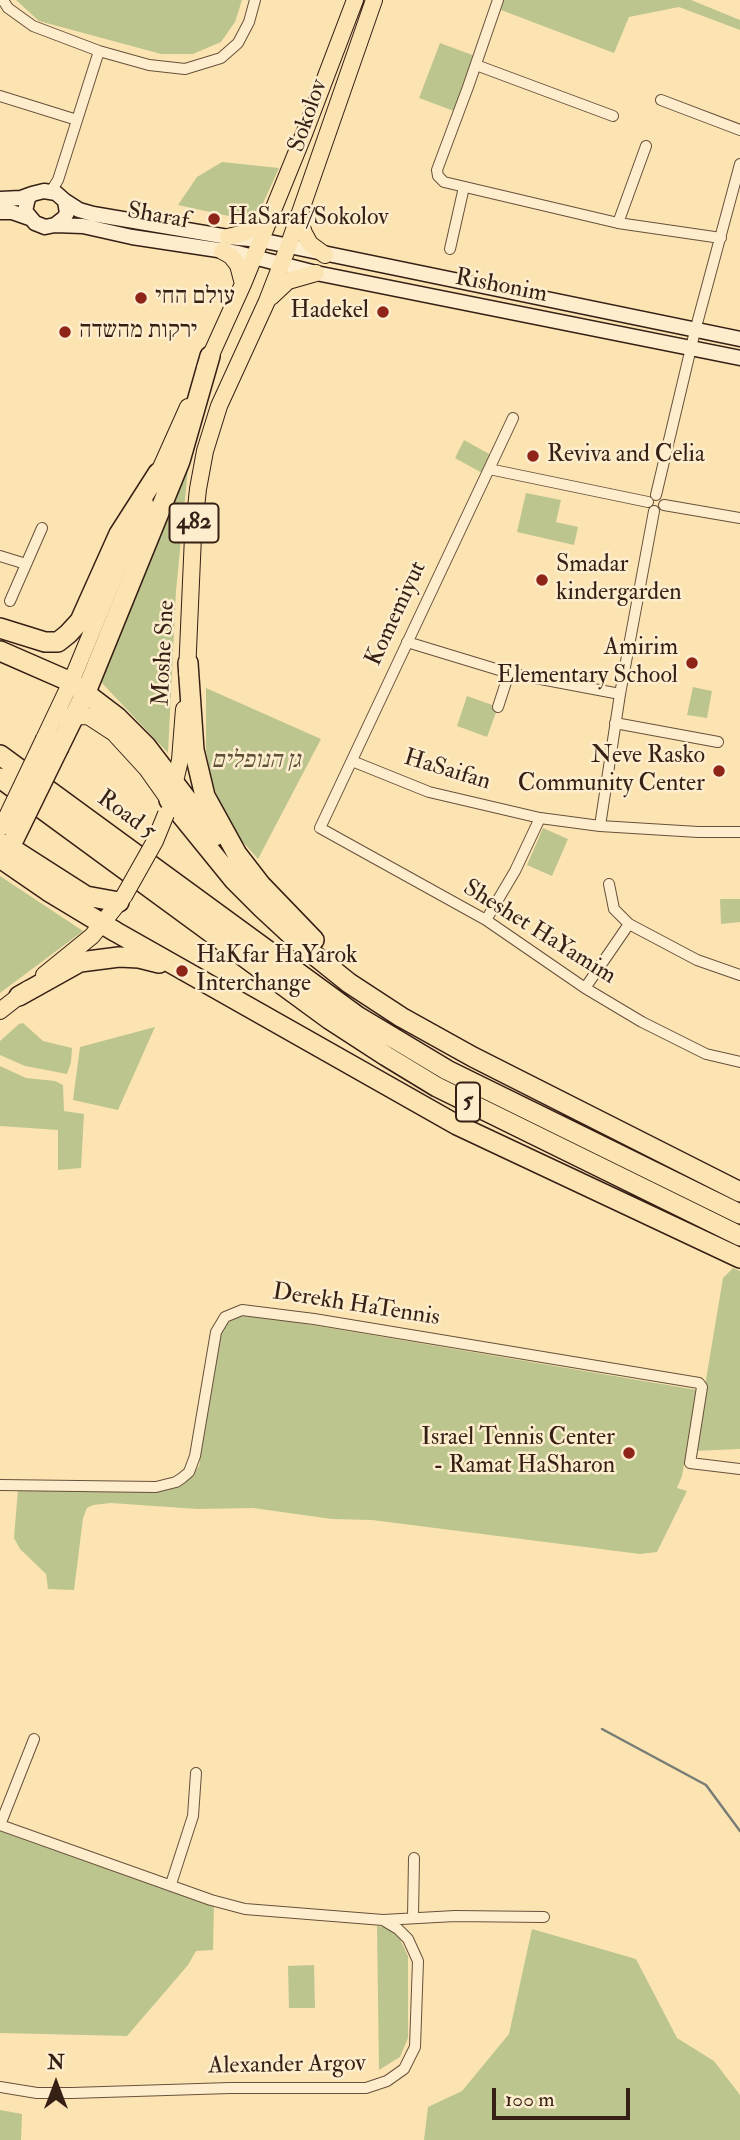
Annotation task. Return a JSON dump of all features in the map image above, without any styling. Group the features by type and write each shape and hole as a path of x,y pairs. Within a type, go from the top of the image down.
{"highway":[{"path":"210,356 180,461 79,687 74,715 51,737 5,840 17,870 104,924 457,1125 740,1258"},
{"path":"0,628 45,642 58,642 68,634 80,621 118,534 158,472"},
{"path":"0,651 79,687 117,717 146,746 170,799 234,880 303,946 349,983 401,1017 473,1057 740,1192"},
{"path":"188,663 194,750 205,796 237,854 261,885"},
{"name":"Road 5","path":"0,755 357,1016 392,1038 447,1070 740,1214"},
{"name":"5","path":"0,778 329,1019 386,1056 437,1087 740,1236"},
{"path":"170,799 261,885 317,943 366,983 473,1057"},
{"path":"5,840 86,896 121,899"},
{"path":"19,996 80,962 104,958 139,958 183,969"}],"main road":[{"name":"Sokolov","path":"260,240 355,0"},
{"name":"Sokolov","path":"288,247 374,0"},
{"path":"243,284 238,265 225,244 255,226 273,211"},
{"path":"299,216 310,244 325,255"},
{"name":"482","path":"51,737 79,687 158,472 243,284 260,240"},
{"name":"Moshe Sne","path":"0,1011 104,924 155,841 180,760 188,663 193,536 205,451 219,407 267,301 288,247"},
{"path":"267,301 288,281 316,273"},
{"path":"74,715 88,716 114,733 170,799"}],"street":[{"path":"3,0 8,8 33,26 99,51 149,65 184,69 221,58 238,43 249,22 255,0"},
{"path":"498,0 436,170 444,182 618,223 721,237"},
{"path":"51,191 58,180 99,51"},
{"path":"476,65 613,116"},
{"path":"0,96 77,120"},
{"path":"661,100 740,130"},
{"path":"618,223 646,146"},
{"path":"656,495 695,331 738,185 740,164"},
{"path":"450,249 464,187"},
{"path":"0,199 21,198 39,191 51,191 65,201 67,213 55,225 39,225 12,212 0,212"},
{"path":"29,218 25,211 26,202 32,194"},
{"name":"Sharaf","path":"65,201 79,210 225,244 253,257"},
{"name":"Sharaf","path":"55,225 83,226 132,237 225,244 260,240"},
{"name":"Rishonim","path":"260,240 740,339"},
{"name":"Rishonim","path":"253,257 316,273 740,358"},
{"name":"Komemiyut","path":"320,828 513,418"},
{"path":"489,469 660,510 664,505"},
{"path":"600,826 651,496 662,497 664,505"},
{"path":"664,505 740,518"},
{"path":"10,601 43,528"},
{"path":"0,556 26,564"},
{"path":"407,642 509,673 620,694"},
{"path":"498,707 509,673"},
{"path":"615,723 718,742"},
{"name":"HaSaifan","path":"352,761 429,792 540,818 600,826 740,832"},
{"path":"486,920 515,871 540,818"},
{"name":"Sheshet HaYamim","path":"320,828 486,920 585,988 680,1043 706,1054 740,1062"},
{"path":"609,884 614,909 629,924 697,960 740,975"},
{"path":"585,988 629,924"},
{"name":"Derekh HaTennis","path":"0,1485 156,1487 182,1478 189,1472 195,1456 216,1332 225,1317 242,1310 314,1319 699,1383 702,1387 690,1463 740,1469"},
{"path":"34,1739 0,1825 211,1900 245,1909 383,1920 413,1917 544,1917"},
{"path":"171,1884 193,1816 196,1773"},
{"path":"413,1917 414,1858"},
{"name":"Alexander Argov","path":"0,2087 37,2093 72,2093 230,2088 366,2088 387,2081 404,2069 415,2048 418,1961 408,1939 383,1920"}],"green space":[{"path":"16,0 242,0 235,22 221,42 193,54 161,54 39,21"},
{"path":"504,0 691,0 740,20 740,30 679,7 629,17 614,53 501,10"},
{"path":"440,43 475,56 454,111 419,98"},
{"path":"222,162 279,168 260,210 248,216 233,217 178,205 197,177"},
{"path":"464,440 491,455 482,473 455,458"},
{"path":"189,458 176,591 168,753 100,681"},
{"path":"526,493 561,500 556,522 578,527 574,545 517,532"},
{"path":"693,687 712,691 707,718 687,715"},
{"name":"גן הנופלים","path":"206,688 321,739 258,859 241,840 228,819 212,784 206,751"},
{"path":"467,696 498,707 487,737 457,726"},
{"path":"543,828 568,839 552,876 527,865"},
{"path":"0,876 83,931 0,993"},
{"path":"720,899 740,899 740,922 721,924"},
{"path":"23,1023 43,1041 72,1048 67,1074 25,1066 0,1055 0,1041"},
{"path":"155,1027 118,1110 73,1100 80,1047"},
{"path":"0,1066 26,1078 55,1081 63,1085 64,1111 84,1114 81,1168 58,1170 58,1130 0,1126"},
{"path":"733,1268 740,1271 740,1449 694,1451 723,1278"},
{"path":"247,1314 697,1390 682,1476 677,1488 687,1491 657,1552 640,1554 372,1520 332,1519 253,1508 197,1509 111,1503 93,1505 87,1508 83,1518 74,1590 48,1589 46,1574 20,1549 14,1538 18,1489 164,1490 185,1483 199,1466 224,1326 238,1315"},
{"path":"0,1825 214,1904 213,1950 196,1951 188,1965 127,2036 0,2033"},
{"path":"377,1926 385,1927 399,1937 408,1956 408,2038 400,2057 379,2070"},
{"path":"532,1929 636,1959 677,2038 714,2061 740,2095 740,2140 424,2140 428,2107 462,2091 509,2034"},
{"path":"314,1965 315,2008 289,2008 288,1966"},
{"path":"0,2110 22,2114 21,2140 0,2140"}],"waterway":[{"path":"602,1729 706,1785 740,1831"}],"place":[{"name":"HaSaraf/Sokolov","path":"214,219"},
{"name":"עולם החי","path":"141,298"},
{"name":"Hadekel","path":"383,312"},
{"name":"ירקות מהשדה","path":"65,332"},
{"name":"Reviva and Celia","path":"533,456"},
{"name":"Smadar kindergarden","path":"542,580"},
{"name":"Amirim Elementary School","path":"692,663"},
{"name":"Neve Rasko Community Center","path":"719,771"},
{"name":"HaKfar HaYarok Interchange","path":"182,971"},
{"name":"Israel Tennis Center - Ramat HaSharon","path":"629,1453"}]}
